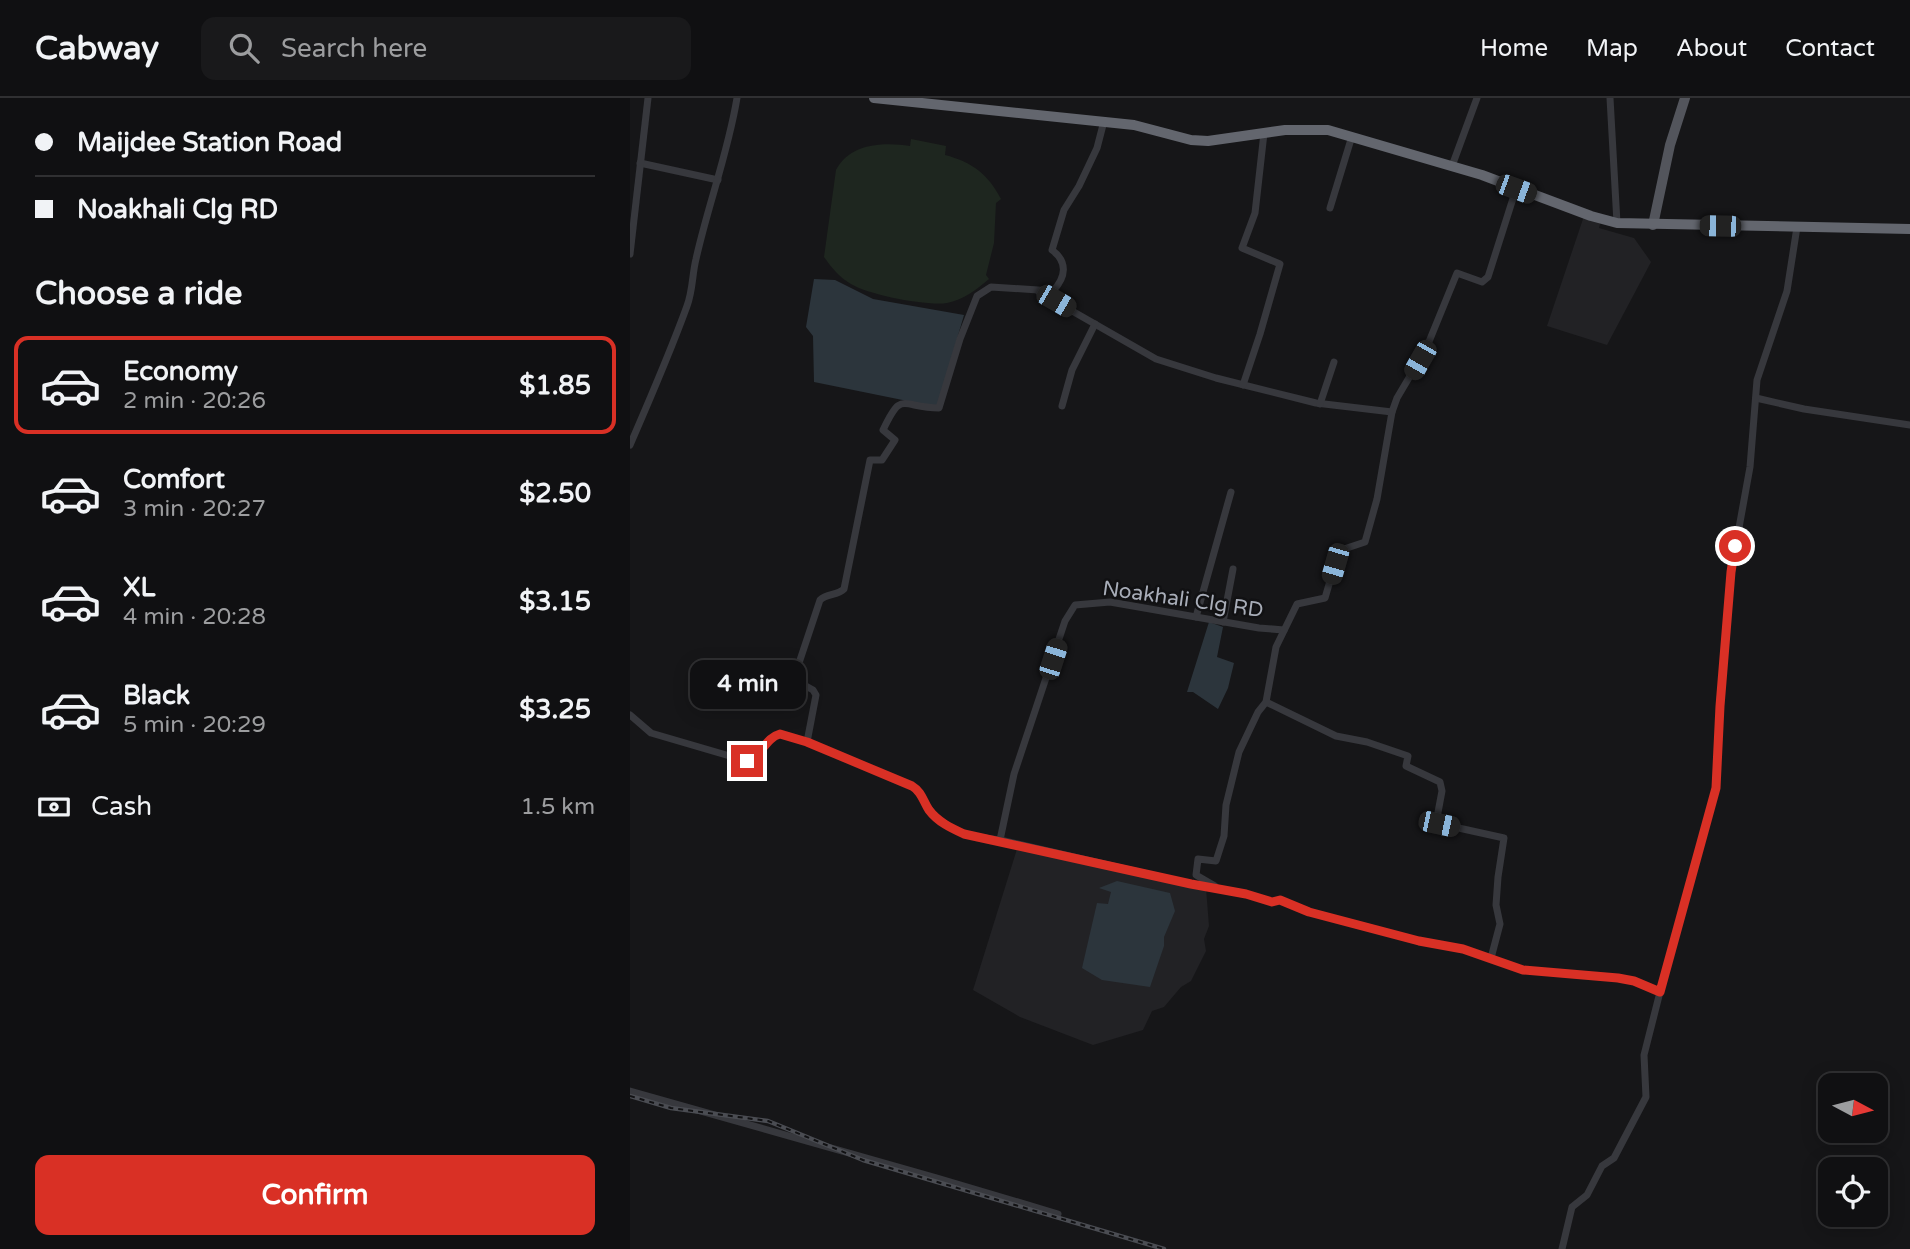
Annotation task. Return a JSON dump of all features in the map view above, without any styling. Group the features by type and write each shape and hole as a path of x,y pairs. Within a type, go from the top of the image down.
{"highway":[{"path":"874,98 976,103 1134,125 1191,140 1208,141 1285,130 1328,130 1482,175 1616,223 1910,229"}],"main road":[{"path":"1653,225 1670,145 1685,98"}],"street":[{"path":"630,254 648,98"},
{"path":"630,445 669,355 694,285 695,261 737,98"},
{"path":"1452,166 1477,98"},
{"path":"1610,98 1616,223"},
{"path":"807,742 816,695 813,690 795,680 795,675 820,600 824,596 842,591 870,460 882,460 895,440 883,430 893,408 902,403 939,408 960,339 977,296 991,287 1053,291 1059,285 1064,264 1061,257 1052,250 1064,210 1097,148 1104,121"},
{"path":"1243,385 1280,264 1242,248 1255,213 1264,133"},
{"path":"1331,208 1352,136"},
{"path":"640,163 718,180"},
{"path":"1222,889 1196,875 1198,859 1216,861 1224,836 1226,805 1239,752 1258,712 1266,702 1276,647 1297,604 1325,598 1335,564 1343,549 1364,542 1377,499 1392,412 1397,398 1426,349 1457,274 1482,282 1488,277 1516,189"},
{"path":"1562,1249 1572,1207 1587,1195 1602,1166 1614,1158 1646,1097 1644,1055 1716,788 1731,572 1750,467 1757,380 1787,291 1797,227"},
{"path":"1036,290 1156,359 1320,404 1392,412"},
{"path":"1062,406 1072,370 1095,324"},
{"path":"1320,404 1334,362"},
{"path":"1756,398 1804,409 1910,425"},
{"path":"1196,617 1231,492"},
{"path":"1223,622 1233,569"},
{"name":"Noakhali Clg RD","path":"1000,840 1014,774 1071,609 1075,605 1110,603 1284,630"},
{"path":"1266,702 1336,736 1408,757 1406,766 1440,782 1442,791 1436,823 1504,838 1496,905 1500,923 1491,958"},
{"path":"630,715 651,733 747,761 754,759 774,736 780,734 807,742 912,786 919,791 929,810 948,827 964,834 1272,902 1280,900 1309,912 1419,941 1463,949 1534,972 1600,975 1634,981 1660,992"},
{"path":"630,1091 1058,1214"}],"shaded area":[{"path":"911,139 946,146 945,155 978,170 991,183 1001,199 996,203 994,243 986,275 989,279 969,294 947,303 912,301 859,288 839,275 824,257 836,170 842,161 868,146 910,146"},
{"path":"1584,216 1601,220 1599,228 1634,238 1651,262 1607,345 1547,326"},
{"path":"814,279 835,280 873,299 964,315 937,407 814,382 813,336 806,327"},
{"path":"1209,622 1223,627 1217,657 1234,663 1228,688 1218,709 1193,692 1187,692"},
{"path":"1017,849 1206,888 1209,926 1204,939 1206,951 1191,981 1181,987 1164,1007 1152,1011 1143,1030 1093,1045 1020,1017 973,990"},
{"path":"1117,881 1170,893 1175,911 1164,937 1164,946 1150,987 1102,980 1082,968 1097,903 1108,904 1111,892 1099,888"}],"railway":[{"path":"630,1096 671,1108 768,1121 863,1160 1164,1249"}],"route":[{"path":"747,761 754,759 770,739 780,734 807,742 912,786 919,791 929,810 948,827 964,834 1224,889 1272,902 1280,900 1309,912 1419,941 1463,949 1523,970 1600,975 1634,981 1660,992 1716,788 1720,706 1735,546"}]}
